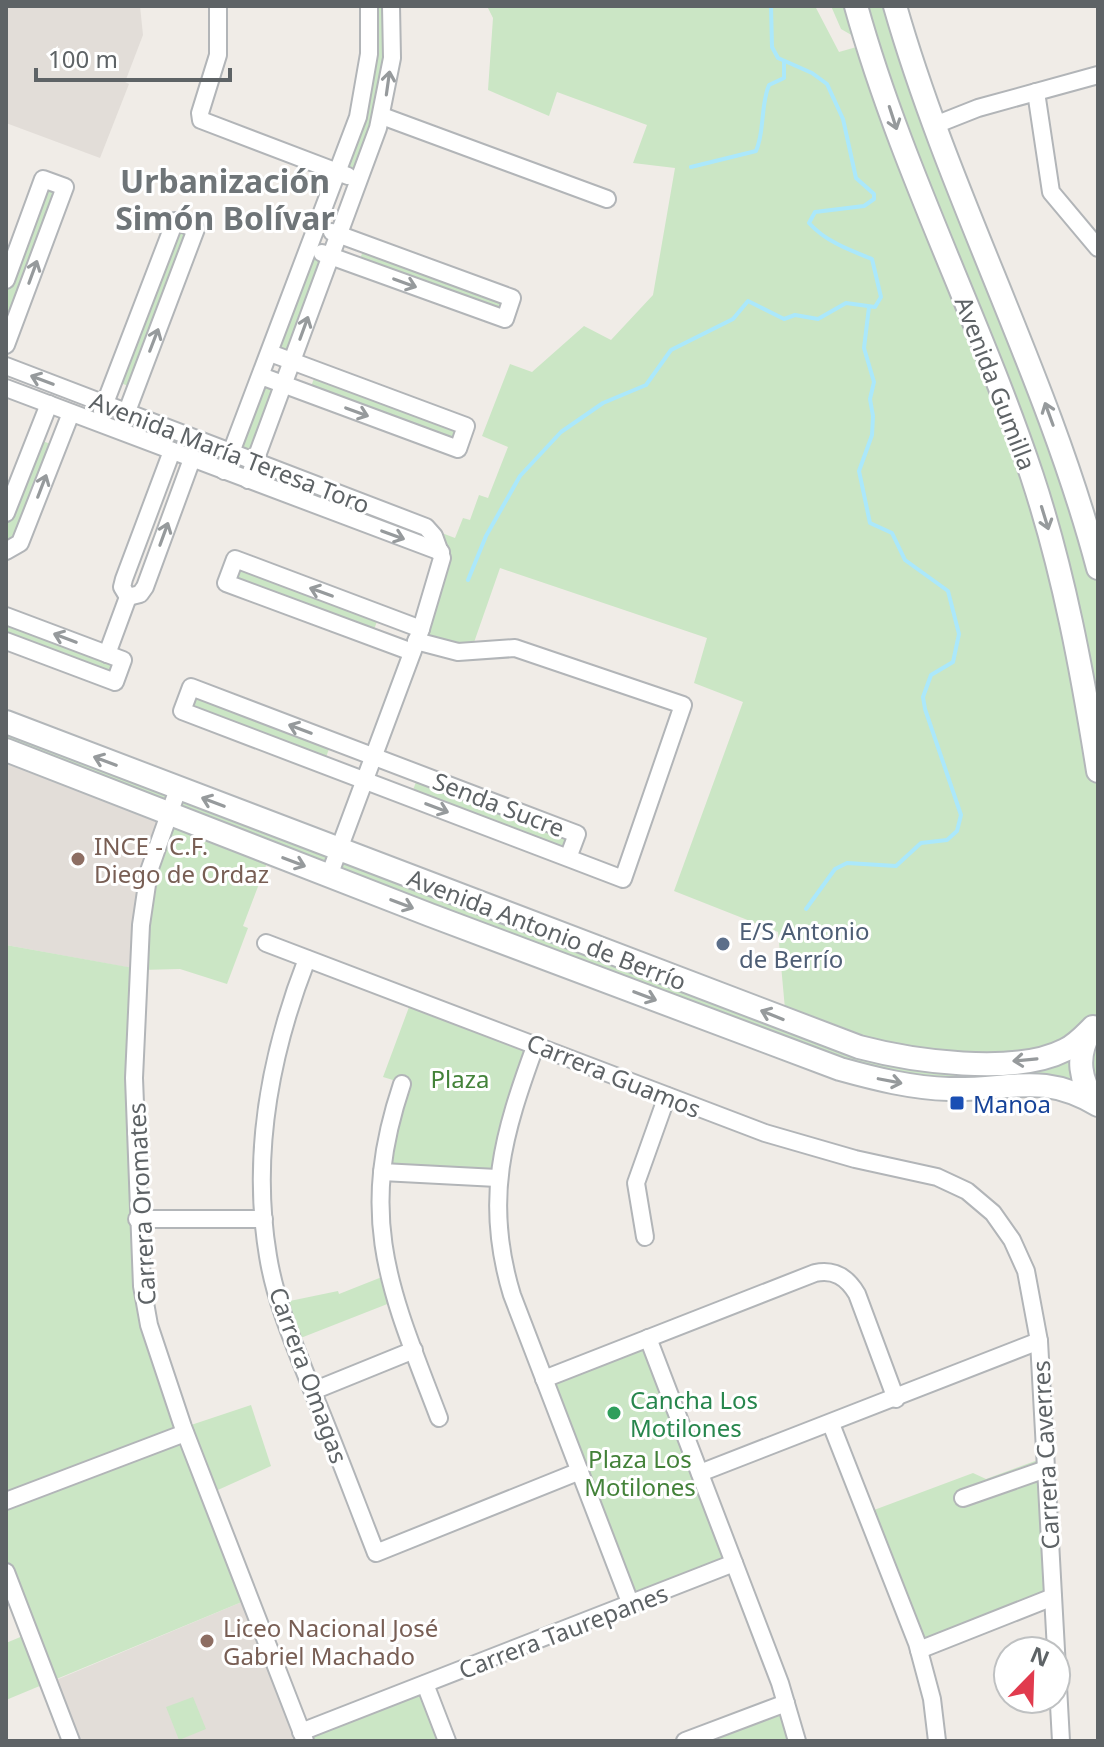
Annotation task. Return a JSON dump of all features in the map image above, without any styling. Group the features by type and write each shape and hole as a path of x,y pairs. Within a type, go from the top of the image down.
{"street":[{"path":"218,6 218,55 200,116 205,122 359,180"},
{"path":"224,471 318,227 364,92 370,39 369,6"},
{"path":"248,480 382,116 392,58 391,6"},
{"name":"Avenida Gumilla","path":"856,6 923,202 1032,475 1070,610 1098,771"},
{"name":"Avenida Gumilla","path":"895,6 935,125 1046,404 1097,559"},
{"path":"935,125 1036,92 1097,77"},
{"path":"1036,92 1051,192 1098,248"},
{"path":"382,116 607,199"},
{"path":"6,280 43,179 65,187 6,345"},
{"path":"98,423 175,221 196,229 119,431"},
{"path":"310,248 505,319 512,298 318,227"},
{"path":"261,376 458,449 466,426 270,353"},
{"name":"Avenida María Teresa Toro","path":"6,366 429,529 441,552"},
{"name":"Avenida María Teresa Toro","path":"6,388 441,552"},
{"path":"6,513 49,404"},
{"path":"6,551 20,543 71,413"},
{"path":"128,597 122,587 124,579 172,451"},
{"path":"128,597 140,594 145,587 192,459"},
{"path":"329,876 416,641 441,552"},
{"path":"416,641 235,559 230,571 226,583 416,641 458,652 515,648 683,705 623,879 568,858"},
{"path":"107,654 128,597"},
{"path":"6,616 123,660 115,682 6,641"},
{"name":"Senda Sucre","path":"191,687 373,757 577,834 568,858 182,711 191,687"},
{"name":"Avenida Antonio de Berrío","path":"6,722 824,1035 877,1052 950,1063 1041,1058 1063,1051 1095,1024"},
{"name":"Avenida Antonio de Berrío","path":"6,750 840,1069 889,1081 945,1089 1045,1084 1063,1088 1098,1105"},
{"name":"Carrera Oromates","path":"178,789 149,871 141,925 134,1078 137,1219 149,1325 185,1433 303,1736"},
{"name":"Carrera Guamos","path":"266,943 795,1143 929,1174 967,1191"},
{"name":"Carrera Omagas","path":"307,959 286,1012 268,1085 263,1126 264,1219 268,1257 281,1311 376,1553 580,1471"},
{"path":"1095,1024 1083,1046 1081,1068 1087,1089 1098,1105"},
{"path":"536,1044 508,1125 497,1178 497,1222 504,1269 631,1605"},
{"path":"402,1084 390,1124 382,1172 383,1253 439,1418"},
{"path":"645,1237 636,1183 667,1096"},
{"path":"382,1172 497,1178"},
{"name":"Carrera Caverres","path":"967,1191 993,1213 1016,1248 1030,1288 1039,1341 1061,1741"},
{"path":"137,1219 264,1219"},
{"path":"544,1379 815,1273 828,1271 846,1279 857,1294 896,1399"},
{"path":"648,1338 786,1703 797,1741"},
{"path":"700,1473 1039,1341"},
{"path":"313,1391 414,1350"},
{"path":"831,1424 919,1650 932,1699 937,1741"},
{"path":"6,1501 185,1433"},
{"path":"963,1498 1046,1469"},
{"name":"Carrera Taurepanes","path":"303,1736 425,1684 734,1563"},
{"path":"6,1572 71,1741"},
{"path":"919,1650 1053,1597"},
{"path":"425,1684 447,1741"},
{"path":"685,1741 786,1703"}],"shaded area":[{"path":"6,6 140,6 143,35 125,82 129,84 100,158 6,123"},
{"name":"INCE - C.F. Diego de Ordaz","path":"6,751 167,814 137,969 6,945"},
{"name":"Liceo Nacional José Gabriel Machado","path":"249,1599 305,1741 71,1741 49,1683"}],"green space":[{"path":"369,6 391,6 392,25 359,180 338,172 347,150"},
{"path":"487,6 815,6 839,52 867,44 841,29 831,6 909,6 904,36 1098,568 1098,1105 1081,1096 917,1086 6,750 6,722 786,1020 778,932 674,891 743,702 694,683 707,638 500,568 471,651 416,641 448,558 248,480 254,462 232,453 224,471 119,431 126,413 231,453 261,376 283,385 255,462 455,538 463,518 470,520 479,495 488,498 508,447 482,436 510,364 532,372 584,326 611,340 653,295 675,168 633,163 647,125 557,92 549,116 488,90 493,18"},
{"path":"43,179 65,187 6,337 6,280"},
{"path":"175,221 196,229 135,389 114,380"},
{"path":"366,244 512,298 505,319 357,266"},
{"path":"310,248 331,256 292,361 270,353"},
{"path":"317,371 466,426 458,449 308,394"},
{"path":"35,438 58,447 20,543 6,551 6,513"},
{"path":"235,559 380,614 371,637 226,583"},
{"path":"6,616 123,660 115,682 6,641"},
{"path":"191,687 332,741 323,765 182,711"},
{"path":"419,774 577,834 568,858 410,798"},
{"path":"171,816 270,855 243,926 248,928 227,984 180,969 140,970 142,925"},
{"path":"6,945 139,969 142,1286 249,1599 6,1700 6,1643 30,1633 6,1572"},
{"name":"Plaza","path":"412,999 534,1044 496,1177 384,1171 403,1083 383,1077"},
{"path":"387,1275 395,1301 293,1341 280,1303 338,1291 339,1294"},
{"name":"Plaza Los Motilones","path":"648,1338 734,1563 631,1605 544,1379"},
{"path":"251,1405 271,1466 209,1494 185,1427"},
{"path":"1046,1457 1053,1597 919,1650 866,1513 973,1473 986,1479"},
{"path":"425,1684 447,1741 305,1741 301,1732"},
{"path":"193,1697 206,1729 179,1740 166,1707"},
{"path":"786,1703 797,1741 685,1741"}],"waterway":[{"path":"468,580 486,536 520,476 561,432 603,403 646,385 671,350 733,319 748,301 784,319 795,315 818,319 846,303 875,307 881,297 872,259 830,240 809,223 815,212 864,206 874,199 874,194 856,178 843,119 827,84 812,73 778,58 772,47 771,6"},
{"path":"691,167 756,151 766,93 769,85 784,78 784,62"},
{"path":"806,909 835,869 847,863 896,866 921,843 947,840 957,831 961,815 923,697 931,675 953,662 959,634 948,591 905,560 892,533 870,523 859,471 872,435 870,399 874,382 864,348 869,307"}],"place":[{"name":"INCE - C.F. Diego de Ordaz","path":"78,859"},
{"name":"E/S Antonio de Berrío","path":"723,944"},
{"name":"Manoa","path":"957,1103"},
{"name":"Cancha Los Motilones","path":"614,1413"},
{"name":"Liceo Nacional José Gabriel Machado","path":"207,1641"}],"district":[{"name":"Urbanización Simón Bolívar","path":"225,198"}]}
